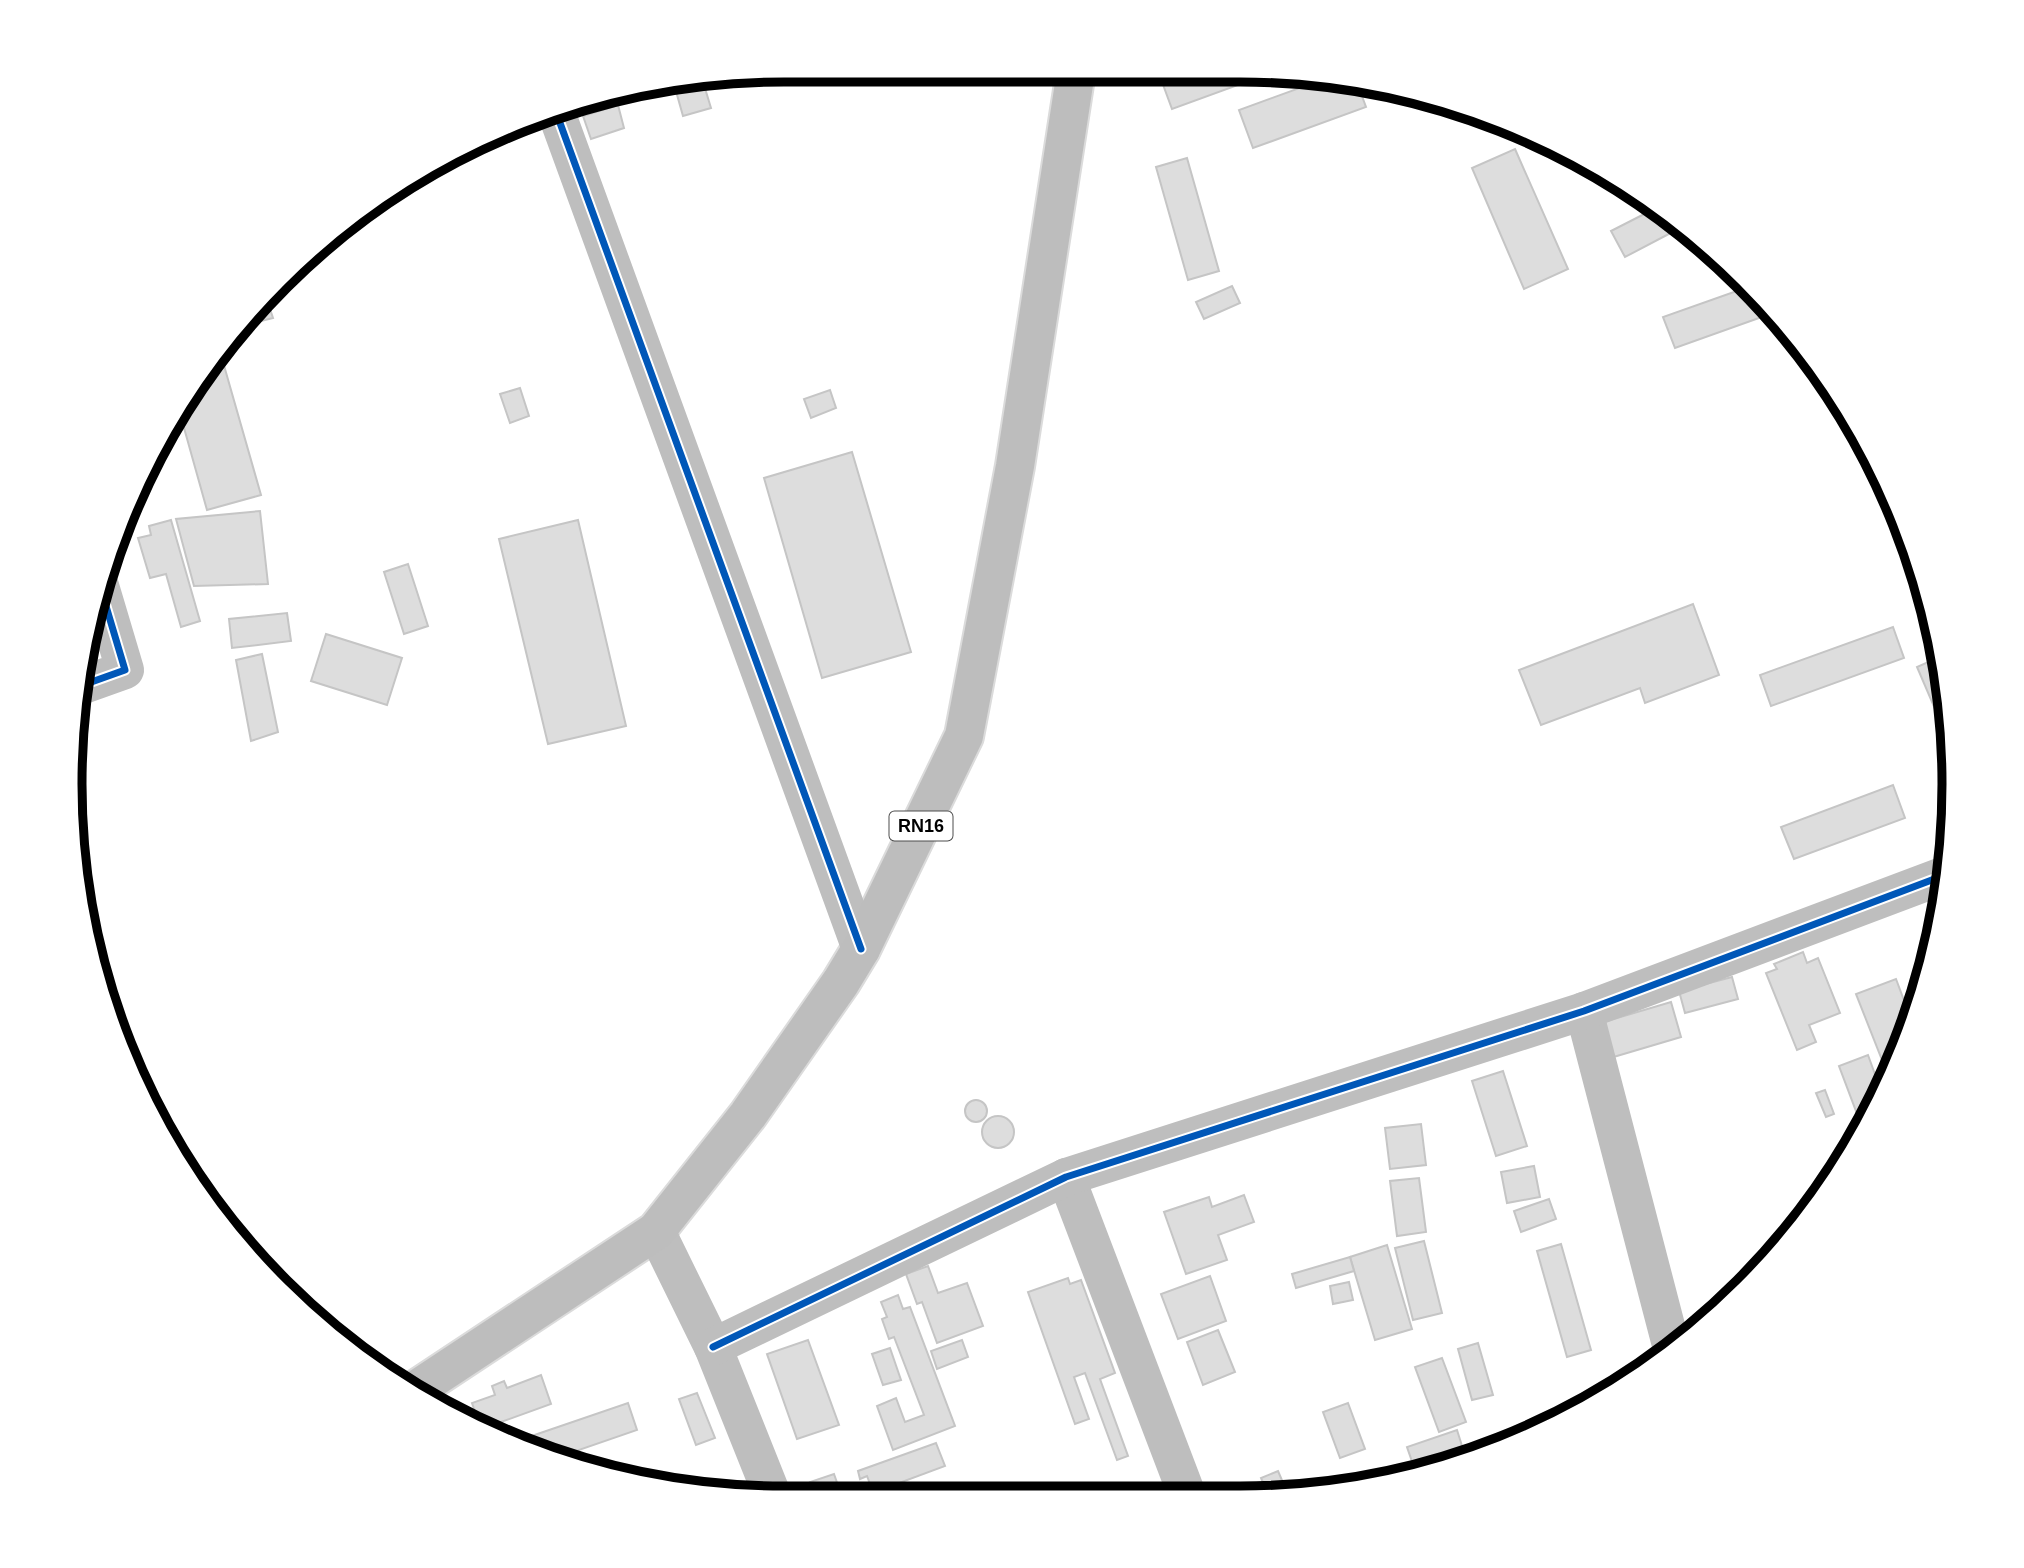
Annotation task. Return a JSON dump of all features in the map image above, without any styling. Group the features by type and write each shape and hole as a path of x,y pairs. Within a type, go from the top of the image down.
{"main road":[{"name":"RN16","path":"423,1385 656,1231 748,1115 861,949 964,736 1016,466 1074,82"}],"street":[{"path":"558,119 861,949"},
{"path":"90,683 125,670 105,604"},
{"path":"713,1347 1066,1177 1584,1011 1936,879"},
{"path":"1584,1011 1669,1339"},
{"path":"1066,1177 1184,1486"},
{"path":"656,1231 713,1347 768,1485"}],"building":[{"path":"1162,82 1246,82 1172,109"},
{"path":"1306,86 1361,93 1366,107 1253,148 1239,110"},
{"path":"705,87 711,108 683,116 676,91"},
{"path":"618,105 624,128 591,139 583,116"},
{"path":"1515,149 1568,269 1524,289 1472,168"},
{"path":"1187,158 1219,271 1188,280 1156,167"},
{"path":"1647,213 1673,232 1625,257 1611,231"},
{"path":"1232,286 1240,303 1204,319 1196,302"},
{"path":"1738,290 1764,316 1675,348 1663,317"},
{"path":"269,307 273,318 255,323"},
{"path":"223,362 261,495 207,510 183,423"},
{"path":"520,388 529,416 510,423 500,394"},
{"path":"830,390 836,408 811,418 804,399"},
{"path":"852,452 911,652 822,678 764,478"},
{"path":"260,511 268,584 194,586 176,519"},
{"path":"171,520 200,621 181,627 166,574 150,578 138,538 151,535 149,526"},
{"path":"578,520 626,726 548,744 499,539"},
{"path":"408,564 428,626 404,634 384,572"},
{"path":"1693,604 1719,675 1645,703 1640,688 1541,725 1519,670"},
{"path":"287,613 291,641 232,648 229,619"},
{"path":"1893,627 1904,658 1771,706 1760,675"},
{"path":"326,634 402,658 387,705 311,681"},
{"path":"262,654 278,732 251,741 236,660"},
{"path":"1930,661 1937,708 1935,709 1917,667"},
{"path":"1893,785 1905,818 1794,859 1781,827"},
{"path":"1803,952 1807,963 1818,958 1840,1013 1809,1025 1816,1042 1797,1050 1766,973 1777,969 1774,964"},
{"path":"1732,977 1738,999 1685,1013 1679,991"},
{"path":"1896,979 1906,1006 1885,1059 1882,1060 1856,994"},
{"path":"1671,1002 1681,1037 1590,1064 1580,1029"},
{"path":"1868,1055 1876,1078 1858,1116 1839,1066"},
{"path":"1503,1071 1527,1146 1496,1156 1472,1081"},
{"path":"1825,1090 1834,1114 1826,1117 1816,1093"},
{"path":"976,1100 984,1103 987,1111 984,1119 976,1122 968,1119 965,1111 968,1103"},
{"path":"998,1116 1009,1121 1014,1132 1009,1143 998,1148 987,1143 982,1132 987,1121"},
{"path":"1421,1124 1426,1165 1390,1169 1385,1128"},
{"path":"1534,1166 1540,1197 1507,1203 1501,1172"},
{"path":"1419,1178 1426,1232 1397,1236 1390,1181"},
{"path":"1244,1195 1254,1222 1218,1235 1227,1260 1186,1274 1164,1212 1209,1197 1212,1207"},
{"path":"1549,1199 1556,1219 1521,1232 1514,1211"},
{"path":"1424,1241 1442,1313 1413,1320 1395,1248"},
{"path":"1561,1244 1591,1350 1567,1357 1537,1251"},
{"path":"1387,1245 1412,1329 1375,1340 1350,1257"},
{"path":"1350,1257 1354,1271 1296,1288 1292,1274"},
{"path":"928,1266 938,1293 967,1283 983,1326 937,1343 922,1302 917,1304 906,1274"},
{"path":"1210,1276 1226,1321 1178,1339 1161,1294"},
{"path":"1068,1278 1070,1284 1081,1280 1115,1373 1100,1379 1128,1456 1117,1460 1085,1373 1074,1377 1089,1419 1075,1424 1028,1292"},
{"path":"1349,1282 1353,1300 1333,1304 1330,1286"},
{"path":"898,1295 903,1309 910,1307 955,1426 893,1450 877,1406 896,1398 905,1422 924,1415 894,1337 889,1339 882,1319 887,1317 881,1302"},
{"path":"1218,1330 1235,1372 1203,1385 1187,1342"},
{"path":"808,1340 839,1425 797,1439 767,1354"},
{"path":"962,1340 968,1357 937,1369 931,1351"},
{"path":"1478,1343 1493,1395 1472,1400 1458,1349"},
{"path":"890,1348 901,1380 883,1385 872,1354"},
{"path":"1442,1358 1466,1422 1439,1432 1415,1367"},
{"path":"541,1375 551,1404 497,1424 476,1414 472,1403 495,1395 492,1386 504,1381 507,1388"},
{"path":"697,1393 715,1438 696,1445 679,1399"},
{"path":"628,1403 637,1430 571,1453 528,1437"},
{"path":"1348,1403 1365,1449 1340,1458 1323,1412"},
{"path":"1457,1430 1463,1449 1413,1464 1407,1447"},
{"path":"936,1443 945,1466 891,1486 871,1486 867,1476 860,1479 858,1471"},
{"path":"1278,1471 1284,1484 1264,1485 1261,1478"},
{"path":"834,1474 838,1486 812,1486 810,1482"}],"cycle path":[{"path":"558,119 861,949"},
{"path":"90,683 125,670 105,604"},
{"path":"713,1347 1066,1177 1584,1011 1936,879"}]}
